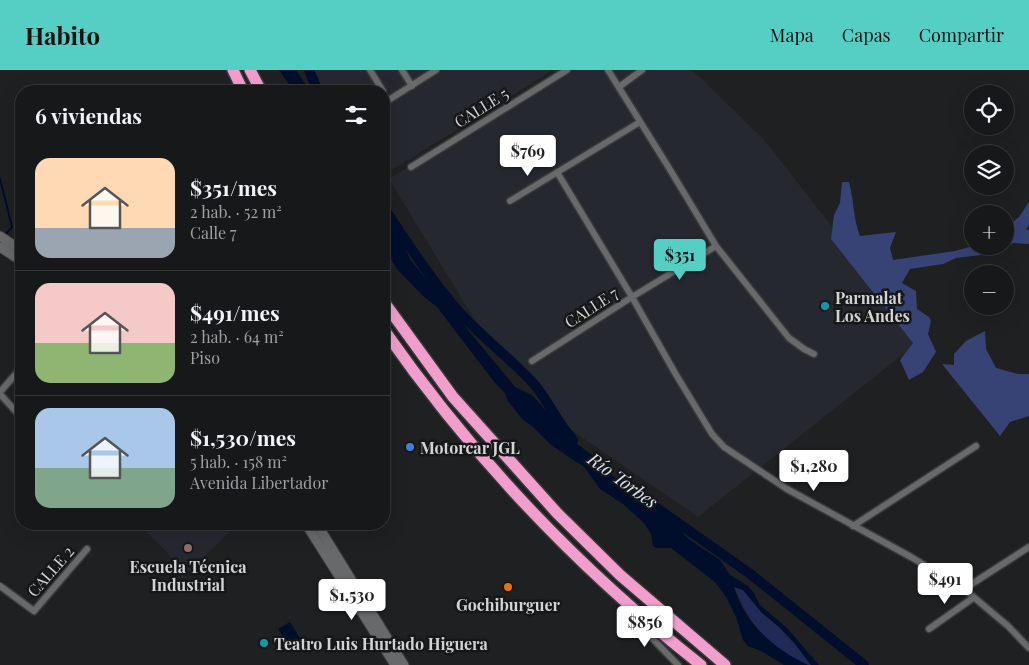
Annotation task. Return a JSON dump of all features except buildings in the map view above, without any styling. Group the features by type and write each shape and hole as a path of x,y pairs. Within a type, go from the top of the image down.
{"highway":[{"path":"233,70 240,85"},
{"path":"250,70 258,85"},
{"path":"390,310 454,397 557,513 627,581 725,665"},
{"path":"390,342 478,451 578,558 637,612 701,665"}],"main road":[{"path":"0,236 15,246"},
{"path":"0,247 15,257"},
{"path":"310,530 395,665"},
{"path":"321,530 404,665"}],"street":[{"path":"370,70 380,85"},
{"path":"402,70 412,86"},
{"name":"CALLE 5","path":"411,167 567,70"},
{"path":"608,70 670,168 716,246 789,338 814,354"},
{"path":"618,87 642,70"},
{"path":"390,100 434,71"},
{"path":"510,200 640,122"},
{"path":"557,172 712,434 724,447 787,489 911,557 964,589 1008,626 1029,648"},
{"name":"CALLE 7","path":"532,361 716,246"},
{"path":"15,376 0,393 15,410"},
{"path":"853,526 976,446"},
{"path":"964,589 1029,547"},
{"name":"CALLE 2","path":"0,586 34,611 87,549"},
{"path":"929,629 974,598"},
{"path":"637,612 650,636 678,665"}],"shaded area":[{"path":"279,70 296,70 306,85 290,85"},
{"path":"306,70 553,70 392,170 390,168 390,85 319,85"},
{"path":"559,70 691,70 765,141 921,340 698,517 560,422 505,359 473,317 390,178"},
{"path":"842,182 849,182 860,236 896,232 890,248 893,260 964,248 964,255 981,255 956,258 943,264 910,269 902,283 916,291 917,309 929,317 931,321 928,334 936,352 923,372 909,380 900,360 913,343 831,239 834,215 840,203"},
{"path":"1029,202 1029,225 1026,229 1029,230 1029,244 1014,243 1014,221"},
{"path":"390,222 398,232 410,259 515,387 532,395 576,443 597,459 609,473 634,491 648,509 671,522 690,540 720,560 730,575 748,586 760,605 787,628 819,665 811,665 795,644 761,612 743,590 734,587 745,613 762,634 784,651 808,665 784,665 761,651 748,646 743,640 736,617 726,597 716,583 671,548 657,548 653,546 651,534 644,523 623,504 600,489 584,467 551,445 522,419 508,401 505,393 495,383 437,307 423,296 397,269 390,258"},
{"path":"985,331 986,349 996,368 1018,374 1029,374 1029,416 1010,422 1000,436 942,364 954,365 954,354 966,341"},
{"name":"Escuela Técnica Industrial","path":"145,530 231,530 182,579 168,553"},
{"path":"734,587 743,590 761,612 795,644 811,665 792,658 763,634 750,618"},
{"path":"290,622 301,640 289,647 278,629"}],"waterway":[{"name":"Río Torbes","path":"309,70 315,85"},
{"path":"0,179 12,227 5,235"},
{"name":"Río Torbes","path":"390,217 439,288 460,313 534,384 573,440"},
{"name":"Río Torbes","path":"627,487 749,573 864,665"}],"place":[{"name":"Parmalat Los Andes","path":"825,306"},
{"name":"Motorcar JGL","path":"410,447"},
{"name":"Escuela Técnica Industrial","path":"188,548"},
{"name":"Gochiburguer","path":"508,587"},
{"name":"Teatro Luis Hurtado Higuera","path":"264,643"}]}
